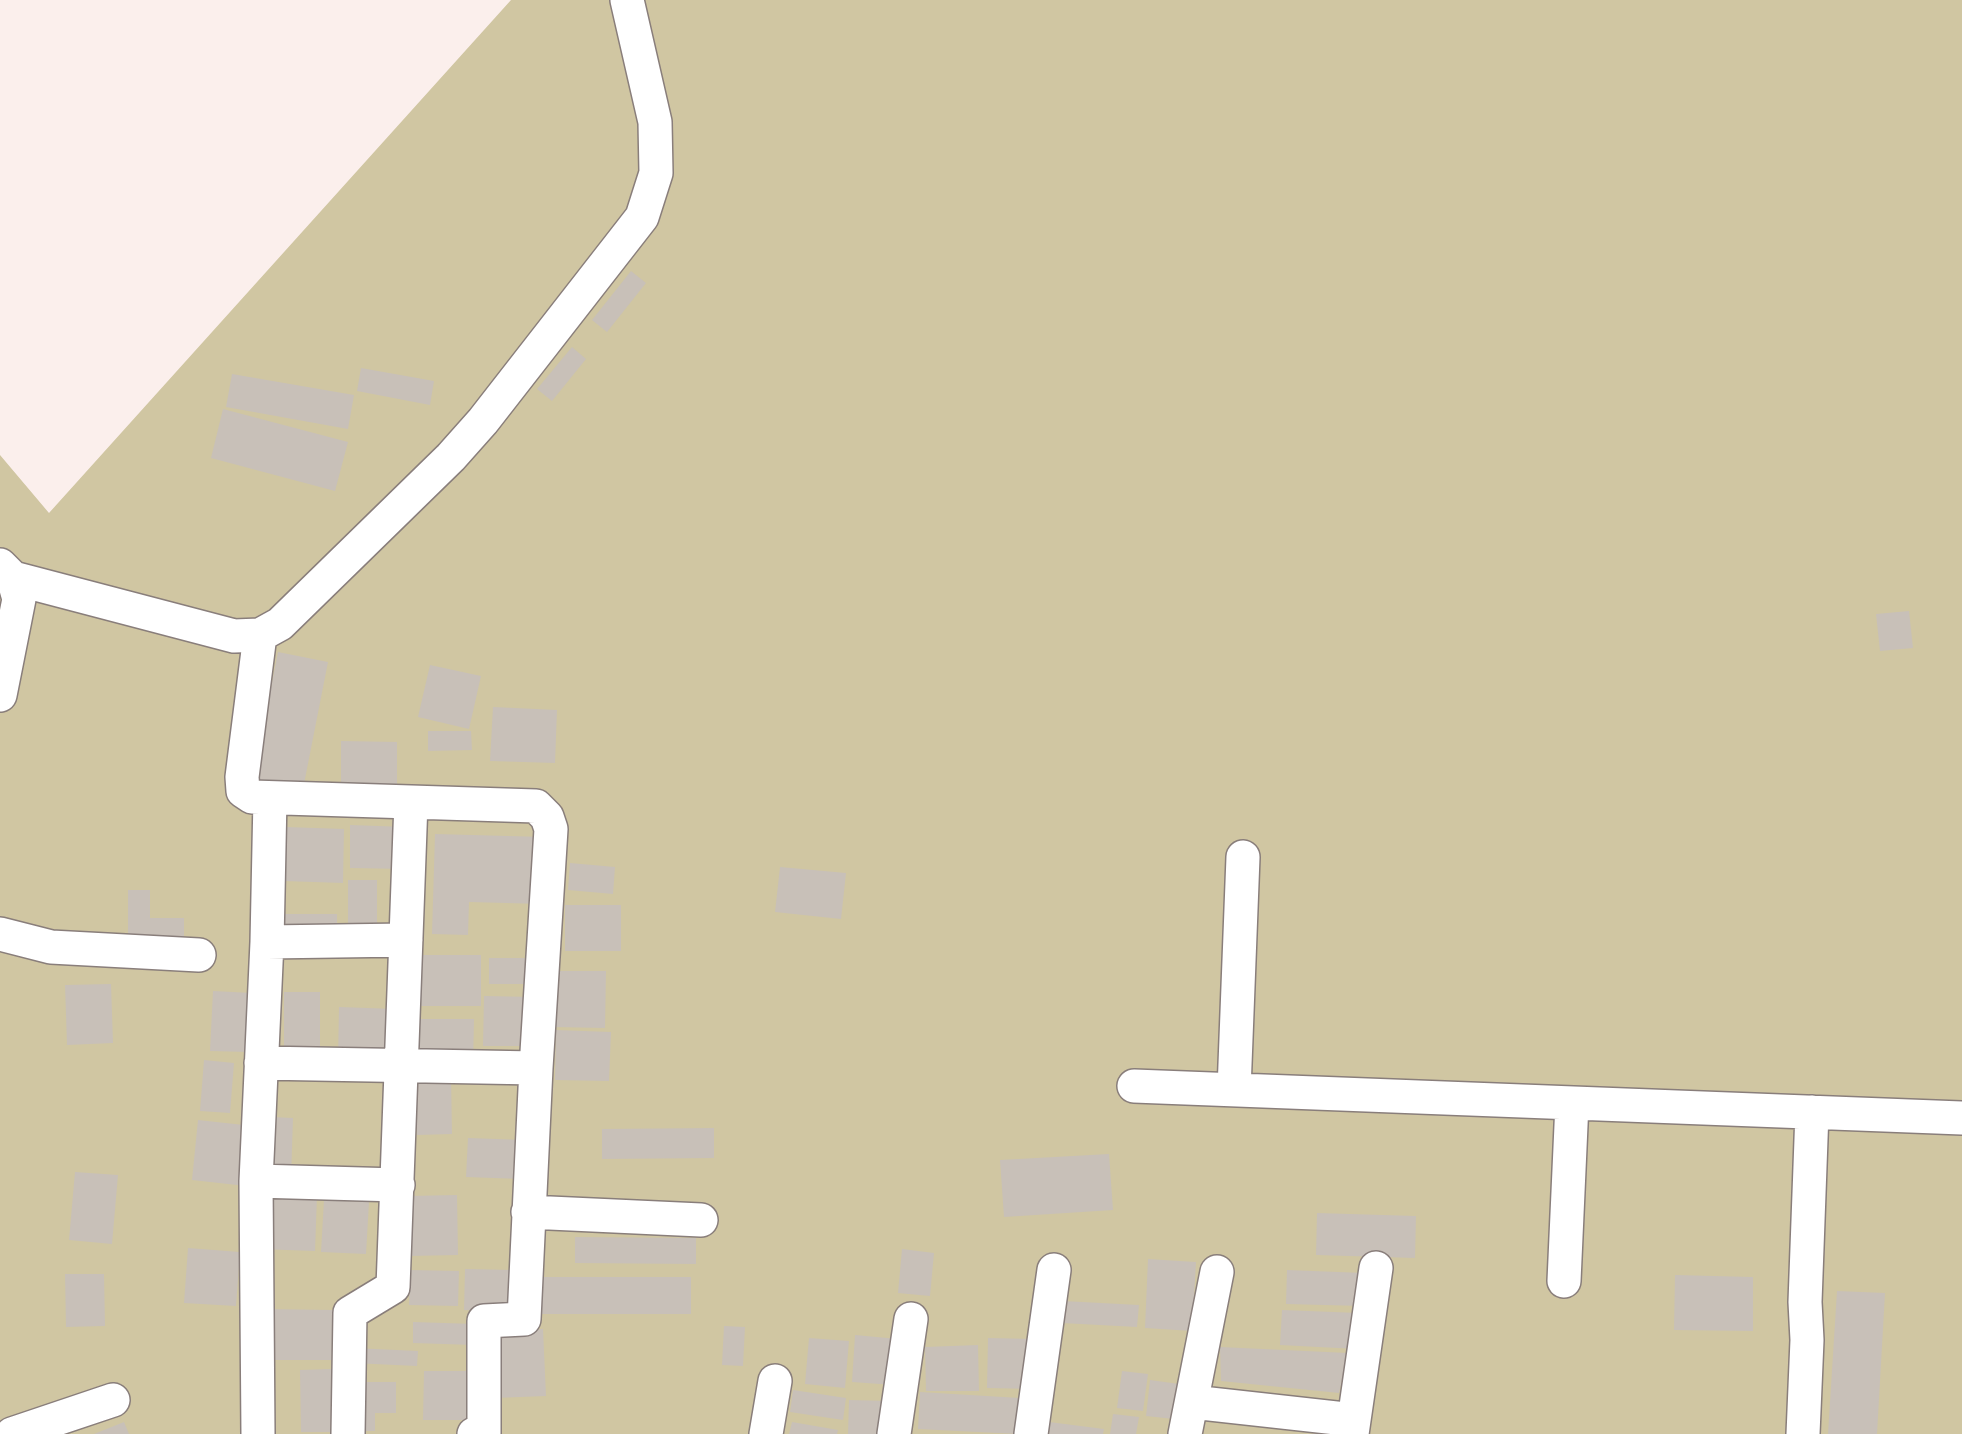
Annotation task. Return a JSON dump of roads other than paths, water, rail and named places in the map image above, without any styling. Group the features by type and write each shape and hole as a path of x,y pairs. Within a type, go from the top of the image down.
{"street":[{"path":"6,571 234,636 260,635 280,624 451,457 483,421 642,217 656,173 655,122 627,0"},
{"path":"0,696 19,599 6,571"},
{"path":"260,635 242,777 243,791 252,797 270,798 536,806 547,817 551,829 528,1212 524,1319 484,1321 484,1434 474,1434"},
{"path":"258,1434 256,1181 267,942 270,798"},
{"path":"348,1434 350,1313 393,1287 411,802"},
{"path":"1234,1090 1243,857"},
{"path":"0,934 51,947 199,955"},
{"path":"267,942 406,940"},
{"path":"261,1063 536,1068"},
{"path":"1134,1086 1962,1118"},
{"path":"1564,1281 1572,1103"},
{"path":"1803,1434 1812,1112"},
{"path":"256,1181 398,1185"},
{"path":"528,1212 701,1220"},
{"path":"1192,1402 1353,1427 1376,1268"},
{"path":"1031,1434 1054,1270"},
{"path":"1185,1434 1216,1272"},
{"path":"894,1434 911,1319"},
{"path":"766,1434 775,1381"},
{"path":"12,1434 113,1400"}]}
